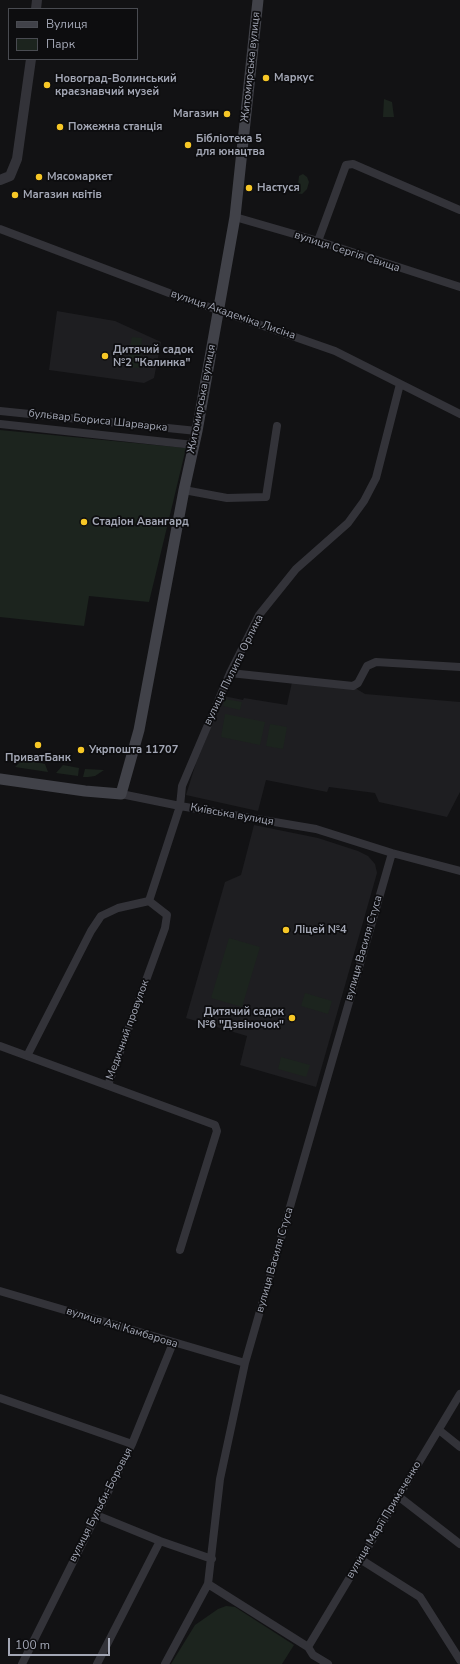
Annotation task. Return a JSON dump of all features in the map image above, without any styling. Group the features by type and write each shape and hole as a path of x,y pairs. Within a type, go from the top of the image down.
{"main road":[{"name":"Житомирська вулиця","path":"121,794 139,730 184,490 197,431 235,218 258,0"},
{"name":"Київська вулиця","path":"0,779 85,791 121,794"}],"street":[{"path":"0,180 10,176 18,159 31,60"},
{"path":"318,242 346,166 353,164 460,210"},
{"name":"вулиця Сергія Свища","path":"235,218 318,242 460,287"},
{"name":"вулиця Академіка Лисіна","path":"0,229 116,274 335,351 460,414"},
{"name":"вулиця Пилипа Орлика","path":"180,806 182,786 230,672 259,615 296,569 348,523 364,501 376,478 400,384"},
{"name":"бульвар Бориса Шарварка","path":"0,411 197,431"},
{"name":"бульвар Бориса Шарварка","path":"0,424 194,445"},
{"path":"184,490 227,498 266,497 277,426"},
{"path":"230,672 353,686 358,683 367,666 376,662 460,667"},
{"name":"Київська вулиця","path":"121,794 180,806 316,829 392,853 460,871"},
{"path":"27,1056 91,931 101,916 118,908 149,901 180,806"},
{"name":"вулиця Василя Стуса","path":"165,1664 208,1584 220,1479 245,1363 392,853"},
{"name":"Медичний провулок","path":"0,1046 108,1085 166,928 167,915 149,901"},
{"path":"108,1085 217,1127 180,1250"},
{"name":"вулиця Акі Камбарова","path":"0,1291 245,1363"},
{"name":"вулиця Бульби-Боровця","path":"22,1664 132,1444 173,1343"},
{"name":"вулиця Марії Примаченко","path":"308,1647 460,1394"},
{"path":"0,1398 132,1444"},
{"path":"438,1430 460,1447"},
{"path":"398,1496 460,1544"},
{"path":"96,1515 160,1541 212,1559"},
{"path":"97,1664 160,1541"},
{"path":"360,1559 420,1597 460,1660"},
{"path":"208,1584 308,1647 314,1655 328,1664"}],"shaded area":[{"name":"Дитячий садок №2 \"Калинка\"","path":"57,311 115,321 161,342 154,378 144,383 49,370"},
{"path":"292,682 355,688 365,694 460,702 460,792 447,817 379,802 375,793 329,787 327,792 266,780 258,811 186,795 196,763 224,696 243,700 244,698 287,705"},
{"name":"Ліцей №4","path":"254,825 318,838 358,851 368,856 375,864 377,873 316,1087 240,1065 247,1036 186,1018 225,882 241,875"}],"green space":[{"path":"384,99 392,102 394,117 383,117"},
{"path":"303,174 307,177 309,182 307,189 302,194 297,193 299,176"},
{"path":"132,337 142,338 141,349 130,347"},
{"path":"130,352 141,353 139,368 128,367"},
{"name":"Стадіон Авангард","path":"0,430 186,448 149,602 89,596 84,626 0,617"},
{"path":"225,699 242,702 240,710 223,706"},
{"path":"225,714 265,722 260,745 221,737"},
{"path":"270,724 287,727 283,749 266,746"},
{"path":"25,760 45,764 48,772 15,767 21,761"},
{"path":"63,765 79,768 78,776 56,773"},
{"path":"85,769 104,770 95,776 83,777"},
{"path":"229,938 260,947 242,1007 211,998"},
{"path":"305,993 332,1001 328,1014 301,1006"},
{"path":"281,1057 310,1065 306,1077 278,1069"},
{"path":"226,1606 235,1607 294,1645 282,1664 171,1664 195,1625 218,1609"}],"place":[{"name":"Маркус","path":"266,78"},
{"name":"Новоград-Волинський краєзнавчий музей","path":"47,85"},
{"name":"Магазин","path":"227,114"},
{"name":"Пожежна станція","path":"60,127"},
{"name":"Бібліотека 5 для юнацтва","path":"188,145"},
{"name":"Мясомаркет","path":"39,177"},
{"name":"Настуся","path":"249,188"},
{"name":"Магазин квітів","path":"15,195"},
{"name":"Дитячий садок №2 \"Калинка\"","path":"105,356"},
{"name":"Стадіон Авангард","path":"84,522"},
{"name":"ПриватБанк","path":"38,745"},
{"name":"Укрпошта 11707","path":"81,750"},
{"name":"Ліцей №4","path":"286,930"},
{"name":"Дитячий садок №6 \"Дзвіночок\"","path":"292,1018"}]}
